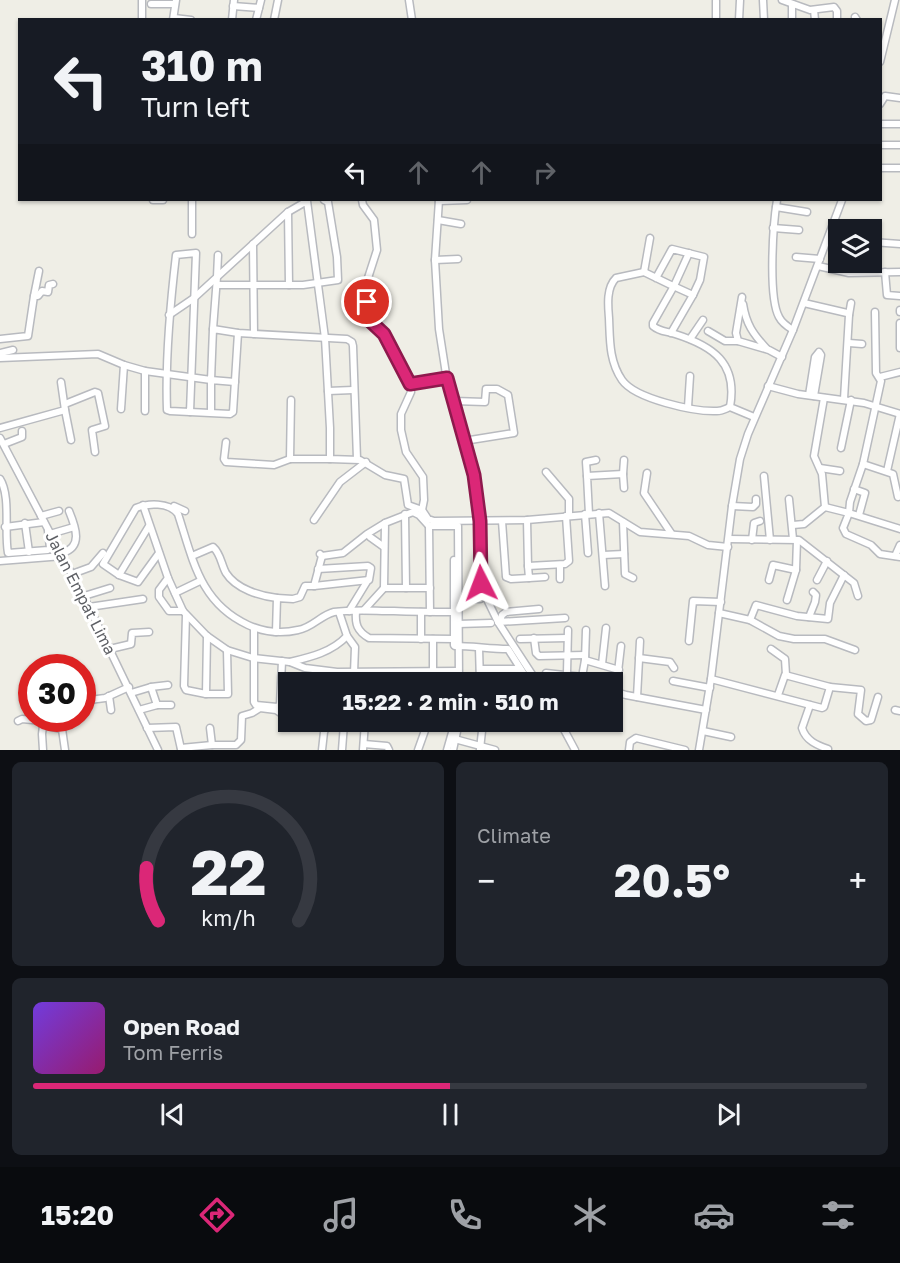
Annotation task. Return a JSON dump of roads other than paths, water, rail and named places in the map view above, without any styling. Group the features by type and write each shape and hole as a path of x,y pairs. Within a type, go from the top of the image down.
{"street":[{"path":"142,0 142,18"},
{"path":"256,18 261,0"},
{"path":"274,18 278,0"},
{"path":"409,0 412,18"},
{"path":"739,18 740,0"},
{"path":"763,0 764,18"},
{"path":"782,0 814,10 834,7 837,11 837,18"},
{"path":"883,38 895,0"},
{"path":"716,1 716,18"},
{"path":"151,4 176,2 176,18"},
{"path":"232,18 234,3 259,8"},
{"path":"792,4 792,18"},
{"path":"814,10 815,18"},
{"path":"882,101 885,96 900,98"},
{"path":"882,124 900,124"},
{"path":"882,145 900,145"},
{"path":"882,166 900,166"},
{"path":"192,201 192,234"},
{"path":"169,315 194,298 288,212 307,201 325,338 330,459"},
{"path":"217,285 318,284 339,279 333,227 328,202 326,201"},
{"path":"362,201 374,220 377,250 367,281 369,320 384,334 410,384 410,396 401,414 401,430 406,452 423,477 422,510"},
{"path":"439,201 435,260 439,329 447,378 474,475 480,521 481,587 496,622 530,672"},
{"path":"836,219 842,201"},
{"path":"793,330 781,320 775,304 773,228 776,203 807,212"},
{"path":"288,212 289,285"},
{"path":"438,220 461,224"},
{"path":"773,228 799,230"},
{"path":"644,272 650,238"},
{"path":"699,750 710,688 732,506 740,459 754,417 782,357 828,241"},
{"path":"882,243 900,244"},
{"path":"253,244 254,334"},
{"path":"656,278 670,250 705,257 700,280 671,333"},
{"path":"190,412 197,254 177,253 169,315 168,411 230,414 233,412 238,333"},
{"path":"689,253 674,286 652,323 654,328 660,331 690,339 712,349 729,375 732,385 730,406"},
{"path":"211,412 218,255"},
{"path":"796,257 819,262 849,273 900,272"},
{"path":"435,260 458,259"},
{"path":"0,339 28,336 39,271"},
{"path":"693,295 644,272 616,278 608,304 612,359 621,379 634,391 664,402 718,411 730,406 754,417"},
{"path":"885,272 887,295 900,296"},
{"path":"34,296 38,296 42,291 48,292 49,285 53,284"},
{"path":"738,341 736,333 742,297 750,330 769,350"},
{"path":"804,303 849,315"},
{"path":"841,448 848,400 851,303"},
{"path":"875,312 876,373 880,377"},
{"path":"690,339 703,320"},
{"path":"900,323 900,348"},
{"path":"213,329 238,333 347,339 352,342 357,459"},
{"path":"708,331 725,341 738,341 769,350 782,357"},
{"path":"849,343 862,344"},
{"path":"0,353 13,350"},
{"path":"0,358 90,353 99,354 145,371 235,382"},
{"path":"121,409 124,365"},
{"path":"145,371 145,411"},
{"path":"880,377 900,372"},
{"path":"688,407 690,376"},
{"path":"880,377 876,407 863,464 843,530 846,534 871,545 880,554 898,556 900,545"},
{"path":"410,384 447,378"},
{"path":"61,382 71,440"},
{"path":"768,386 812,396 848,400 900,414 893,474 898,497"},
{"path":"812,396 813,387"},
{"path":"454,401 485,402 486,389 489,388 508,394 514,433 464,441"},
{"path":"328,391 353,390"},
{"path":"0,428 65,407 95,392 98,393 105,426 92,430 95,452"},
{"path":"824,398 814,456 820,468 825,507"},
{"path":"290,459 291,400"},
{"path":"4,448 22,437 22,431"},
{"name":"Jalan Empat Lima","path":"0,438 63,554 158,750"},
{"path":"226,442 224,459 226,462 274,465 290,459 357,459 366,462 385,475 404,479 408,506 422,510 428,519 434,521 528,520 612,513 640,532 689,536 708,545 728,548"},
{"path":"588,553 586,462 596,460"},
{"path":"624,460 624,488"},
{"path":"314,520 340,482 366,462"},
{"path":"863,464 893,474"},
{"path":"820,468 840,471"},
{"path":"528,566 560,565 568,564 569,561 569,499 546,472"},
{"path":"647,473 645,493 671,533"},
{"path":"587,476 623,474"},
{"path":"764,476 770,540"},
{"path":"0,479 8,554 49,549 50,532 74,527"},
{"path":"854,489 865,493 859,516"},
{"path":"732,506 753,507 756,499"},
{"path":"787,600 796,570 795,539 789,499"},
{"path":"72,574 91,567 100,558 128,510 136,503 164,502 185,511"},
{"path":"143,505 175,593 185,613 207,636 227,650 253,658 290,662 305,668 344,672"},
{"path":"159,553 138,582 106,567 102,562 133,510 143,505 160,505 176,511 200,581 224,611 254,628 276,632 305,628 328,614 364,610 456,612"},
{"path":"825,507 900,530"},
{"path":"793,525 804,524 825,507"},
{"path":"5,527 43,519 58,511"},
{"path":"0,561 63,554 74,548 74,527 69,511"},
{"path":"314,586 321,555 343,554 367,534 385,523 405,514 416,513 429,526 430,612"},
{"path":"599,513 605,586"},
{"path":"405,514 406,588"},
{"path":"528,520 530,578"},
{"path":"502,521 506,577 511,579 545,577"},
{"path":"752,540 754,523 760,521"},
{"path":"623,522 625,574 633,578"},
{"path":"25,523 29,552"},
{"path":"364,610 384,588 385,523"},
{"path":"119,574 149,526"},
{"path":"429,526 456,526"},
{"path":"455,644 458,624 456,612 459,599 456,526"},
{"path":"401,672 456,671 456,526"},
{"path":"370,537 384,547"},
{"path":"729,539 795,539 844,574 856,585 858,596"},
{"path":"192,556 213,547 218,552 232,580 254,593 278,598 300,597 305,586 368,580"},
{"path":"603,555 624,554"},
{"path":"817,580 827,561"},
{"path":"560,565 560,579"},
{"path":"318,569 370,566 370,578 352,611 356,625 362,634 369,638 433,639 479,648 508,648 522,672"},
{"path":"769,580 773,566 796,570"},
{"path":"750,620 756,605 828,619 831,603 844,574"},
{"path":"168,578 159,590 159,597 169,611 185,613"},
{"path":"175,593 200,581"},
{"path":"84,596 110,588"},
{"path":"384,588 430,588"},
{"path":"809,617 815,602 816,595 813,592"},
{"path":"276,632 278,598"},
{"path":"89,607 143,599"},
{"path":"459,599 480,599"},
{"path":"688,641 693,601 721,602"},
{"path":"496,622 506,612 539,609"},
{"path":"339,612 347,636 355,647 354,672"},
{"path":"422,612 422,639"},
{"path":"185,613 184,686 188,692 228,694 227,650"},
{"path":"719,613 750,620 779,636 794,639 825,639 855,650"},
{"path":"458,624 565,618"},
{"path":"254,628 254,703 257,705 277,707 280,705 282,661"},
{"path":"602,664 606,628"},
{"path":"583,672 586,630"},
{"path":"110,649 130,644 132,633 149,632"},
{"path":"520,639 567,634 567,672"},
{"path":"206,694 207,636"},
{"path":"290,662 337,646 347,636"},
{"path":"534,638 536,653 539,656 585,657 620,670 621,646"},
{"path":"433,639 433,671"},
{"path":"637,697 640,641"},
{"path":"337,646 355,647"},
{"path":"479,648 480,669 520,669"},
{"path":"771,649 786,659 786,675 778,695"},
{"path":"639,658 670,662 674,668"},
{"path":"304,659 305,668"},
{"path":"786,675 830,687 861,690 858,714 866,721 871,720 878,697"},
{"path":"711,679 824,708 830,687"},
{"path":"673,681 710,688"},
{"path":"96,698 130,690 168,685"},
{"path":"151,687 157,705"},
{"path":"623,692 706,710"},
{"path":"109,696 111,710"},
{"path":"139,710 157,705 171,705"},
{"path":"810,705 802,728 803,732 812,743 828,749"},
{"path":"147,728 176,727 181,749 236,745 241,740 242,716 258,708 278,711"},
{"path":"210,728 212,745"},
{"path":"703,731 731,737"},
{"path":"35,750 43,749 43,732"},
{"path":"62,732 65,750"},
{"path":"322,750 325,732"},
{"path":"342,750 343,732"},
{"path":"365,732 364,747 383,745 389,750"},
{"path":"418,750 424,732"},
{"path":"453,750 454,732"},
{"path":"447,750 456,732"},
{"path":"481,748 482,732"},
{"path":"565,732 575,750"},
{"path":"629,750 630,742 636,738 684,750"},
{"path":"454,739 495,750"}]}
